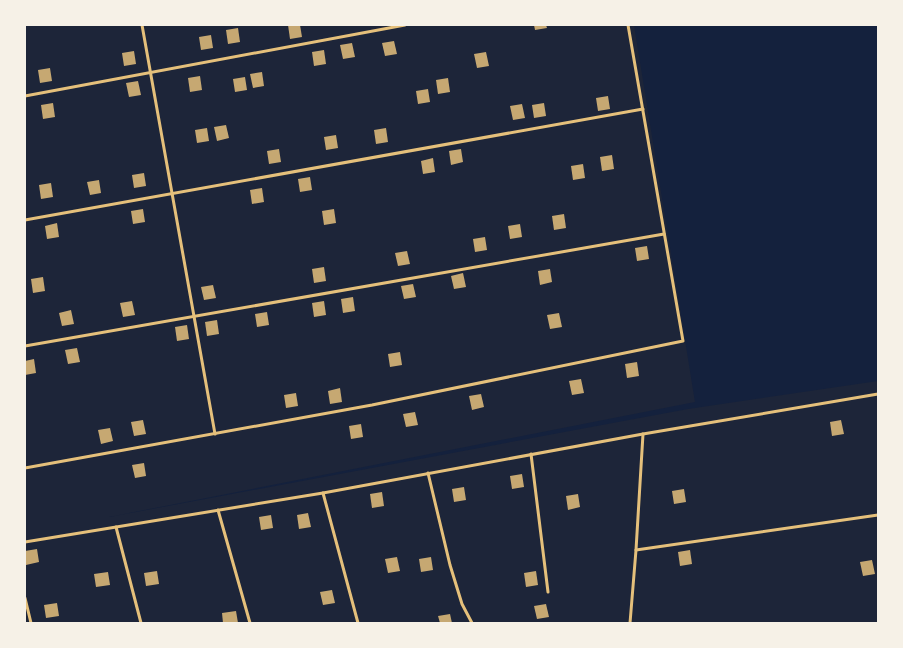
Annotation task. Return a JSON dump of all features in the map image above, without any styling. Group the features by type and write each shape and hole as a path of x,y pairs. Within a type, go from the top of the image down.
{"lane":[{"path":"142,25 215,434"},
{"path":"25,96 405,25"},
{"path":"25,468 372,405 683,341 628,25"},
{"path":"25,220 643,109"},
{"path":"25,346 664,234"},
{"path":"25,542 323,493 643,434 878,394"},
{"path":"630,623 643,434"},
{"path":"531,454 548,592"},
{"path":"428,473 450,564 462,604 472,623"},
{"path":"323,493 358,623"},
{"path":"218,510 250,623"},
{"path":"636,550 878,515"},
{"path":"116,527 141,623"},
{"path":"25,598 31,623"}],"shaded area":[{"path":"25,25 634,25 695,402 109,517 688,409 878,381 878,623 25,623"}],"building":[{"path":"288,25 300,25 302,37 290,39"},
{"path":"534,25 546,25 547,28 535,30"},
{"path":"238,28 240,42 228,44 226,30"},
{"path":"211,35 213,48 201,50 199,37"},
{"path":"394,41 397,54 385,56 382,43"},
{"path":"352,43 355,57 343,59 340,45"},
{"path":"324,50 326,64 314,66 312,52"},
{"path":"134,51 136,64 124,66 122,53"},
{"path":"486,52 489,66 477,68 474,54"},
{"path":"50,68 52,81 40,83 38,70"},
{"path":"262,72 264,86 253,88 250,74"},
{"path":"200,76 202,90 190,92 188,78"},
{"path":"245,77 247,90 235,92 233,79"},
{"path":"448,78 450,92 438,94 436,80"},
{"path":"138,81 141,95 129,97 126,83"},
{"path":"428,89 430,102 418,104 416,91"},
{"path":"608,96 610,109 598,111 596,98"},
{"path":"53,103 55,117 43,119 41,105"},
{"path":"544,103 546,116 534,118 532,105"},
{"path":"522,104 525,118 513,120 510,106"},
{"path":"226,125 229,138 217,141 214,127"},
{"path":"207,128 209,141 197,143 195,130"},
{"path":"386,128 388,142 376,144 374,130"},
{"path":"336,135 338,148 326,150 324,137"},
{"path":"279,149 281,162 269,164 267,151"},
{"path":"461,149 463,162 451,165 449,151"},
{"path":"612,155 614,169 602,171 600,157"},
{"path":"433,158 435,172 423,174 421,161"},
{"path":"583,164 585,178 573,180 571,166"},
{"path":"144,173 146,186 134,188 132,175"},
{"path":"310,177 312,190 300,192 298,179"},
{"path":"99,180 101,193 90,195 87,182"},
{"path":"51,183 53,197 41,199 39,185"},
{"path":"262,188 264,202 252,204 250,190"},
{"path":"143,209 145,222 133,224 131,211"},
{"path":"334,209 336,223 324,225 322,211"},
{"path":"564,214 566,228 554,230 552,216"},
{"path":"57,223 59,237 47,239 45,226"},
{"path":"520,224 522,237 510,239 508,226"},
{"path":"485,237 487,250 475,252 473,239"},
{"path":"647,246 649,259 637,261 635,248"},
{"path":"407,251 410,264 398,266 395,253"},
{"path":"324,267 326,281 314,283 312,269"},
{"path":"550,269 552,282 540,285 538,271"},
{"path":"463,273 466,287 454,289 451,276"},
{"path":"43,277 45,291 33,293 31,279"},
{"path":"413,284 416,297 404,299 401,286"},
{"path":"213,285 216,298 204,300 201,287"},
{"path":"353,297 355,311 343,313 341,299"},
{"path":"132,301 135,315 123,317 120,303"},
{"path":"324,301 326,315 314,317 312,303"},
{"path":"71,310 74,324 62,326 59,313"},
{"path":"267,312 269,325 257,327 255,314"},
{"path":"559,313 562,327 550,329 547,315"},
{"path":"217,320 219,334 207,336 205,322"},
{"path":"187,325 189,339 177,341 175,327"},
{"path":"77,348 80,362 68,364 65,350"},
{"path":"400,352 402,365 390,367 388,354"},
{"path":"34,359 36,373 25,375 25,361"},
{"path":"637,362 639,376 627,378 625,364"},
{"path":"581,379 584,393 572,395 569,381"},
{"path":"340,388 342,402 330,404 328,391"},
{"path":"296,393 298,406 286,408 284,395"},
{"path":"481,394 484,407 472,410 469,396"},
{"path":"415,412 418,425 406,427 403,414"},
{"path":"143,420 146,434 134,436 131,422"},
{"path":"841,420 844,434 832,436 830,422"},
{"path":"361,424 363,437 351,439 349,426"},
{"path":"110,428 113,441 101,444 98,430"},
{"path":"144,463 146,476 135,478 132,465"},
{"path":"522,474 524,487 512,489 510,476"},
{"path":"464,487 466,500 454,502 452,489"},
{"path":"684,489 686,502 674,504 672,491"},
{"path":"382,492 384,506 372,508 370,494"},
{"path":"578,494 580,507 568,510 566,496"},
{"path":"308,513 311,527 299,529 297,515"},
{"path":"271,515 273,528 261,530 259,517"},
{"path":"37,549 39,562 26,565 25,551"},
{"path":"690,550 692,564 680,566 678,552"},
{"path":"397,557 400,571 388,573 385,559"},
{"path":"431,557 433,570 421,572 419,559"},
{"path":"872,560 875,574 863,576 860,562"},
{"path":"157,571 159,584 146,586 144,573"},
{"path":"536,571 538,585 526,587 524,573"},
{"path":"108,572 110,585 96,587 94,574"},
{"path":"332,590 335,603 323,605 320,592"},
{"path":"57,603 59,616 46,618 44,605"},
{"path":"546,604 549,617 537,619 534,606"},
{"path":"236,611 238,623 223,623 222,613"},
{"path":"450,614 452,623 440,623 438,616"}]}
